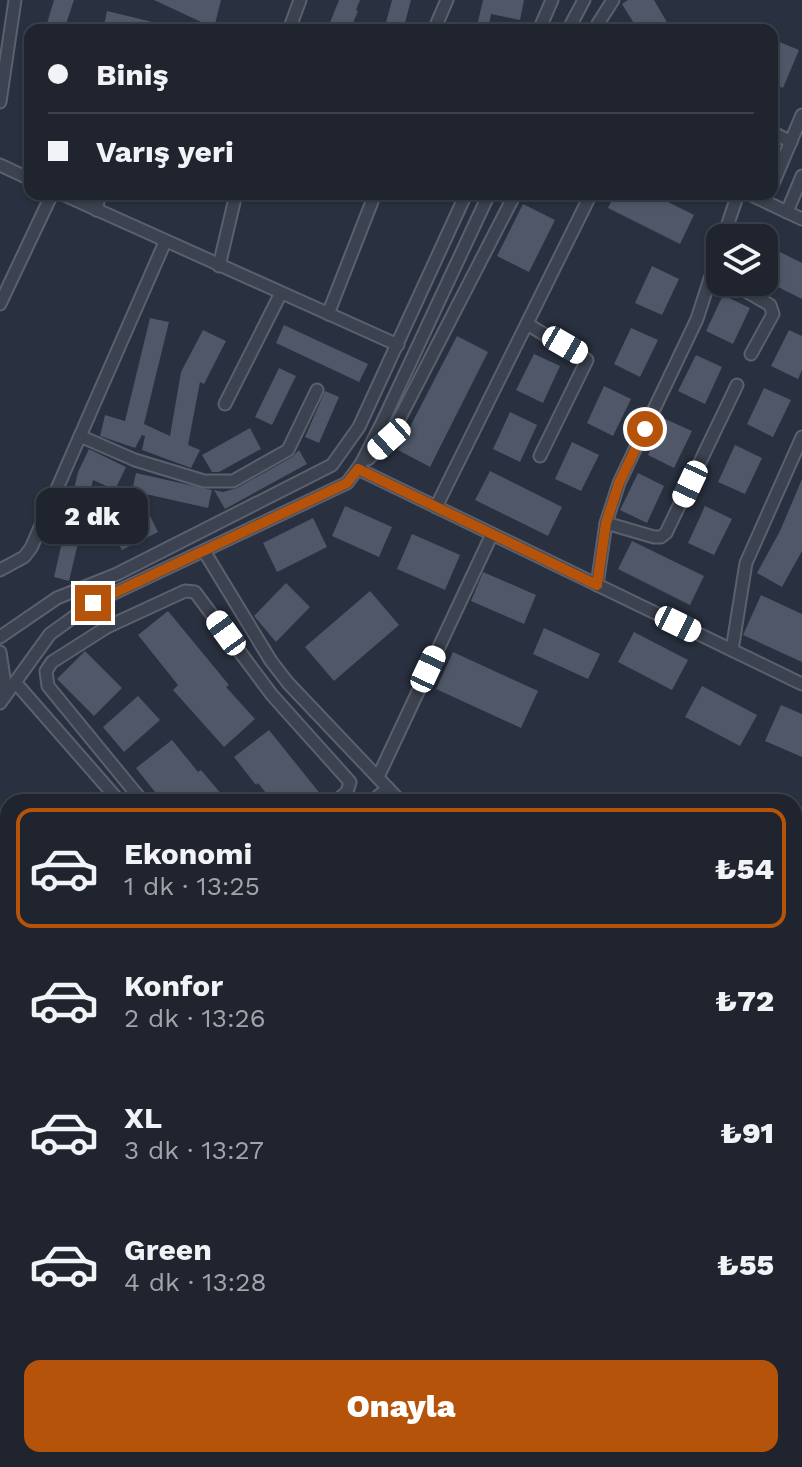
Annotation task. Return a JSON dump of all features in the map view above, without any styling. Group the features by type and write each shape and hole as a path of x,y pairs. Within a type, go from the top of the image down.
{"street":[{"path":"0,102 15,0"},
{"path":"291,24 300,0"},
{"path":"437,24 447,0"},
{"path":"542,24 552,0"},
{"path":"571,24 584,0"},
{"path":"598,24 613,0"},
{"path":"778,172 802,115"},
{"path":"778,135 791,142"},
{"path":"0,165 24,176"},
{"path":"787,212 802,176"},
{"path":"0,304 49,200"},
{"path":"75,200 398,345"},
{"path":"96,210 98,200"},
{"path":"219,266 235,200"},
{"path":"328,314 373,200"},
{"path":"0,637 57,598 117,574 332,465 359,427 463,200"},
{"path":"359,467 486,200"},
{"path":"0,703 50,634 93,603 347,483 389,439 512,200"},
{"path":"436,507 588,200"},
{"path":"728,224 736,200"},
{"path":"770,200 802,219"},
{"path":"0,570 24,557 31,548 165,242"},
{"path":"225,404 281,293"},
{"path":"597,585 606,523 619,483 707,296"},
{"path":"751,354 773,314 770,305 754,296"},
{"path":"527,324 587,360 540,456"},
{"path":"606,523 654,537 666,533 737,385"},
{"path":"80,436 135,460 204,481 233,481 288,450 317,390"},
{"path":"732,650 746,563 802,437"},
{"path":"359,467 802,684"},
{"path":"378,777 492,534"},
{"path":"204,551 271,661 288,683 394,794"},
{"path":"136,794 48,686 46,671 52,662 107,627 185,591 195,592 272,695 350,782 345,794"},
{"path":"93,603 107,627"},
{"path":"0,652 5,684 0,703"},
{"path":"15,682 113,794"},
{"path":"272,695 288,683"},
{"path":"381,794 388,788"}],"building":[{"path":"54,0 74,0 66,24 47,24"},
{"path":"154,0 221,0 215,24 205,24"},
{"path":"339,0 360,0 353,24 329,24"},
{"path":"392,0 411,0 405,24 386,24"},
{"path":"483,0 524,0 520,20 491,14 489,24 477,24"},
{"path":"628,0 654,0 668,24 634,24 622,4"},
{"path":"107,11 161,24 104,24"},
{"path":"778,41 799,50 783,88 778,86"},
{"path":"612,200 664,200 694,215 680,244 608,208"},
{"path":"523,204 555,220 529,272 497,256"},
{"path":"778,251 802,263 802,299 778,287"},
{"path":"652,266 679,279 662,315 635,303"},
{"path":"723,296 750,308 733,344 706,331"},
{"path":"150,318 169,322 144,424 170,436 181,372 203,330 226,341 204,384 200,382 188,445 200,450 191,468 142,450 145,436 142,435 135,448 100,436 105,415 125,421"},
{"path":"284,325 368,364 359,382 276,343"},
{"path":"631,328 658,340 640,377 614,364"},
{"path":"789,330 802,336 802,370 798,379 771,366"},
{"path":"457,336 488,352 430,467 398,450"},
{"path":"534,354 560,366 543,403 516,390"},
{"path":"696,355 722,367 705,404 678,391"},
{"path":"279,368 296,376 272,425 255,417"},
{"path":"604,386 631,399 613,436 587,423"},
{"path":"764,388 791,400 773,437 747,424"},
{"path":"325,391 339,397 319,443 305,437"},
{"path":"510,412 537,425 520,462 493,449"},
{"path":"665,419 692,431 674,468 648,455"},
{"path":"250,428 261,449 219,472 212,472 202,455"},
{"path":"572,442 599,455 581,491 555,479"},
{"path":"735,445 762,458 745,494 718,482"},
{"path":"89,449 126,467 115,490 93,480 69,581 54,577 78,472"},
{"path":"299,450 307,464 225,509 214,490 223,492 237,488"},
{"path":"490,471 562,507 548,536 475,500"},
{"path":"136,473 212,490 208,508 132,491"},
{"path":"638,473 664,486 647,523 620,510"},
{"path":"802,479 802,551 782,587 757,573 780,531"},
{"path":"345,506 392,527 379,557 332,536"},
{"path":"705,506 732,519 714,555 688,543"},
{"path":"146,508 158,532 122,550 109,526"},
{"path":"313,518 327,547 277,572 263,543"},
{"path":"412,534 460,555 445,590 397,569"},
{"path":"632,541 704,576 690,605 618,569"},
{"path":"483,572 536,595 524,624 471,601"},
{"path":"286,583 310,607 276,642 254,616"},
{"path":"370,591 399,625 334,681 305,647"},
{"path":"761,595 802,614 802,662 743,635"},
{"path":"168,611 229,685 226,687 255,719 224,747 173,690 178,685 138,635"},
{"path":"544,628 600,654 588,679 533,654"},
{"path":"634,632 688,660 672,690 618,662"},
{"path":"85,651 122,688 94,716 57,679"},
{"path":"453,652 538,691 521,728 436,689"},
{"path":"702,686 757,715 740,746 685,717"},
{"path":"138,696 160,720 124,752 103,727"},
{"path":"781,705 802,714 802,757 765,741"},
{"path":"269,730 320,794 267,794 234,757"},
{"path":"172,740 221,794 157,794 136,768"}],"route":[{"path":"93,603 347,483 358,469 597,585 606,523 619,483 645,429"}]}
